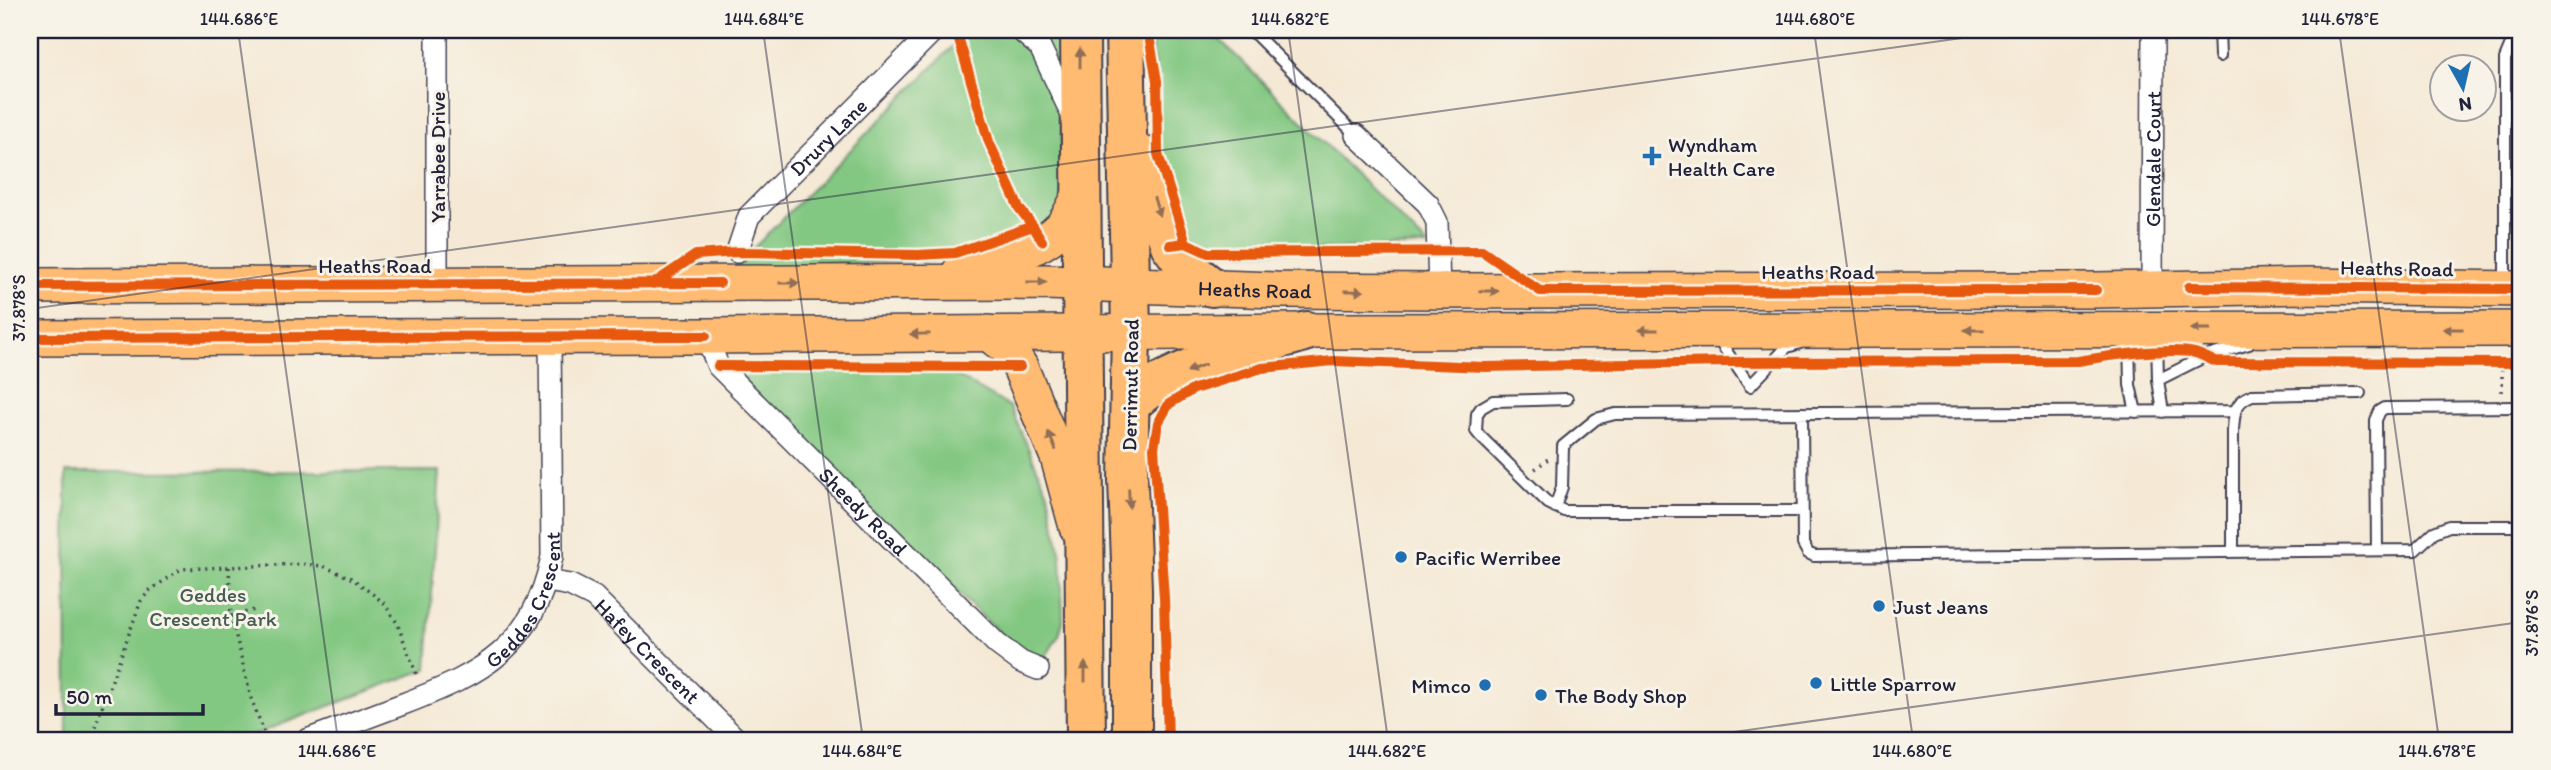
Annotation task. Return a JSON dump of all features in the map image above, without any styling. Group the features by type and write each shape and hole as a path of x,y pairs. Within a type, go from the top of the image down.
{"highway":[{"path":"1080,30 1084,554 1081,735"},
{"name":"Derrimut Road","path":"1125,30 1131,332 1128,480 1132,589 1132,740"},
{"path":"1127,119 1170,245 1186,267 1212,287"},
{"path":"1131,405 1138,396 1179,375 1307,331"}],"main road":[{"path":"920,283 993,263 1031,248 1059,230 1068,219 1081,193"},
{"name":"Heaths Road","path":"30,286 1082,282 1276,290 1439,291 2308,286 2513,289"},
{"path":"550,335 551,284"},
{"path":"2143,329 2152,287"},
{"path":"1439,291 1444,305 1456,317 1509,330"},
{"name":"Heaths Road","path":"30,338 550,335 706,337 1509,330 2521,329"},
{"path":"988,333 1010,350 1020,367 1058,457 1084,554"}],"street":[{"name":"Yarrabee Drive","path":"437,30 437,284"},
{"name":"Drury Lane","path":"737,252 749,216 934,30"},
{"path":"1020,30 1040,47 1080,135"},
{"name":"Glendale Court","path":"2152,287 2153,30"},
{"path":"1356,135 1428,204 1437,222 1439,291"},
{"name":"Geddes Crescent","path":"307,740 465,678 496,658 520,634 531,617 547,581 552,557 550,335"},
{"name":"Sheedy Road","path":"706,337 718,366 998,644 1021,662 1038,669"},
{"name":"Hafey Crescent","path":"547,581 570,585 594,597 737,740"}],"lane":[{"path":"1251,30 1356,135"},
{"path":"2219,30 2220,56"},
{"path":"2513,289 2505,59 2518,30"},
{"path":"1700,331 1720,342 1750,386 1787,347 1839,329"},
{"path":"2143,329 2158,380 2163,412"},
{"path":"2136,412 2130,384 2143,329"},
{"path":"2268,341 2332,330"},
{"path":"2158,380 2204,357 2256,343"},
{"path":"2234,552 2234,411 2244,398 2252,395 2360,393"},
{"path":"1567,399 1493,401 1481,408 1475,422 1480,436 1555,507 1573,511 1802,511"},
{"path":"2377,550 2376,420 2380,411 2385,408 2521,407"},
{"path":"1555,507 1562,487 1563,446 1596,419 1615,414 2234,411"},
{"path":"1802,413 1803,544 1808,553 1814,556 2415,550 2434,532 2449,526 2521,526"}],"path":[{"path":"2488,363 2507,363 2502,394"},
{"path":"90,740 141,601 149,591 181,569 301,564 323,566 353,579 384,603 397,623 426,695"},
{"path":"229,568 231,616 243,671 267,740"},
{"path":"231,616 255,610"}],"green space":[{"path":"969,30 1061,30 1062,207 1046,228 972,256 931,262 828,263 760,272 730,272"},
{"path":"1148,30 1210,30 1428,246 1208,253 1186,243 1158,154 1157,81"},
{"path":"718,366 940,366 1010,407 1048,493 1061,555 1063,621 1059,635 1038,669"},
{"name":"Geddes Crescent Park","path":"440,471 427,669 240,740 67,740 66,472"}],"cycle path":[{"path":"956,30 989,142 1019,208 1042,241"},
{"path":"1148,30 1157,81 1158,154 1186,243"},
{"path":"653,284 696,255 737,252 918,255 955,253 1033,226"},
{"path":"1170,245 1186,243 1208,253 1482,251 1540,291 2096,290"},
{"path":"30,286 720,283"},
{"path":"2189,287 2521,289"},
{"path":"30,338 706,336"},
{"path":"1168,740 1164,598 1154,448 1158,423 1169,404 1194,389 1262,368 1333,361 1485,367 1728,362 2078,361 2170,351 2195,353 2216,362 2521,363"},
{"path":"718,366 1020,367"}],"place":[{"name":"Wyndham Health Care","path":"1652,156"},
{"name":"Pacific Werribee","path":"1401,557"},
{"name":"Just Jeans","path":"1879,606"},
{"name":"Little Sparrow","path":"1816,683"},
{"name":"Mimco","path":"1485,685"},
{"name":"The Body Shop","path":"1541,695"}]}
